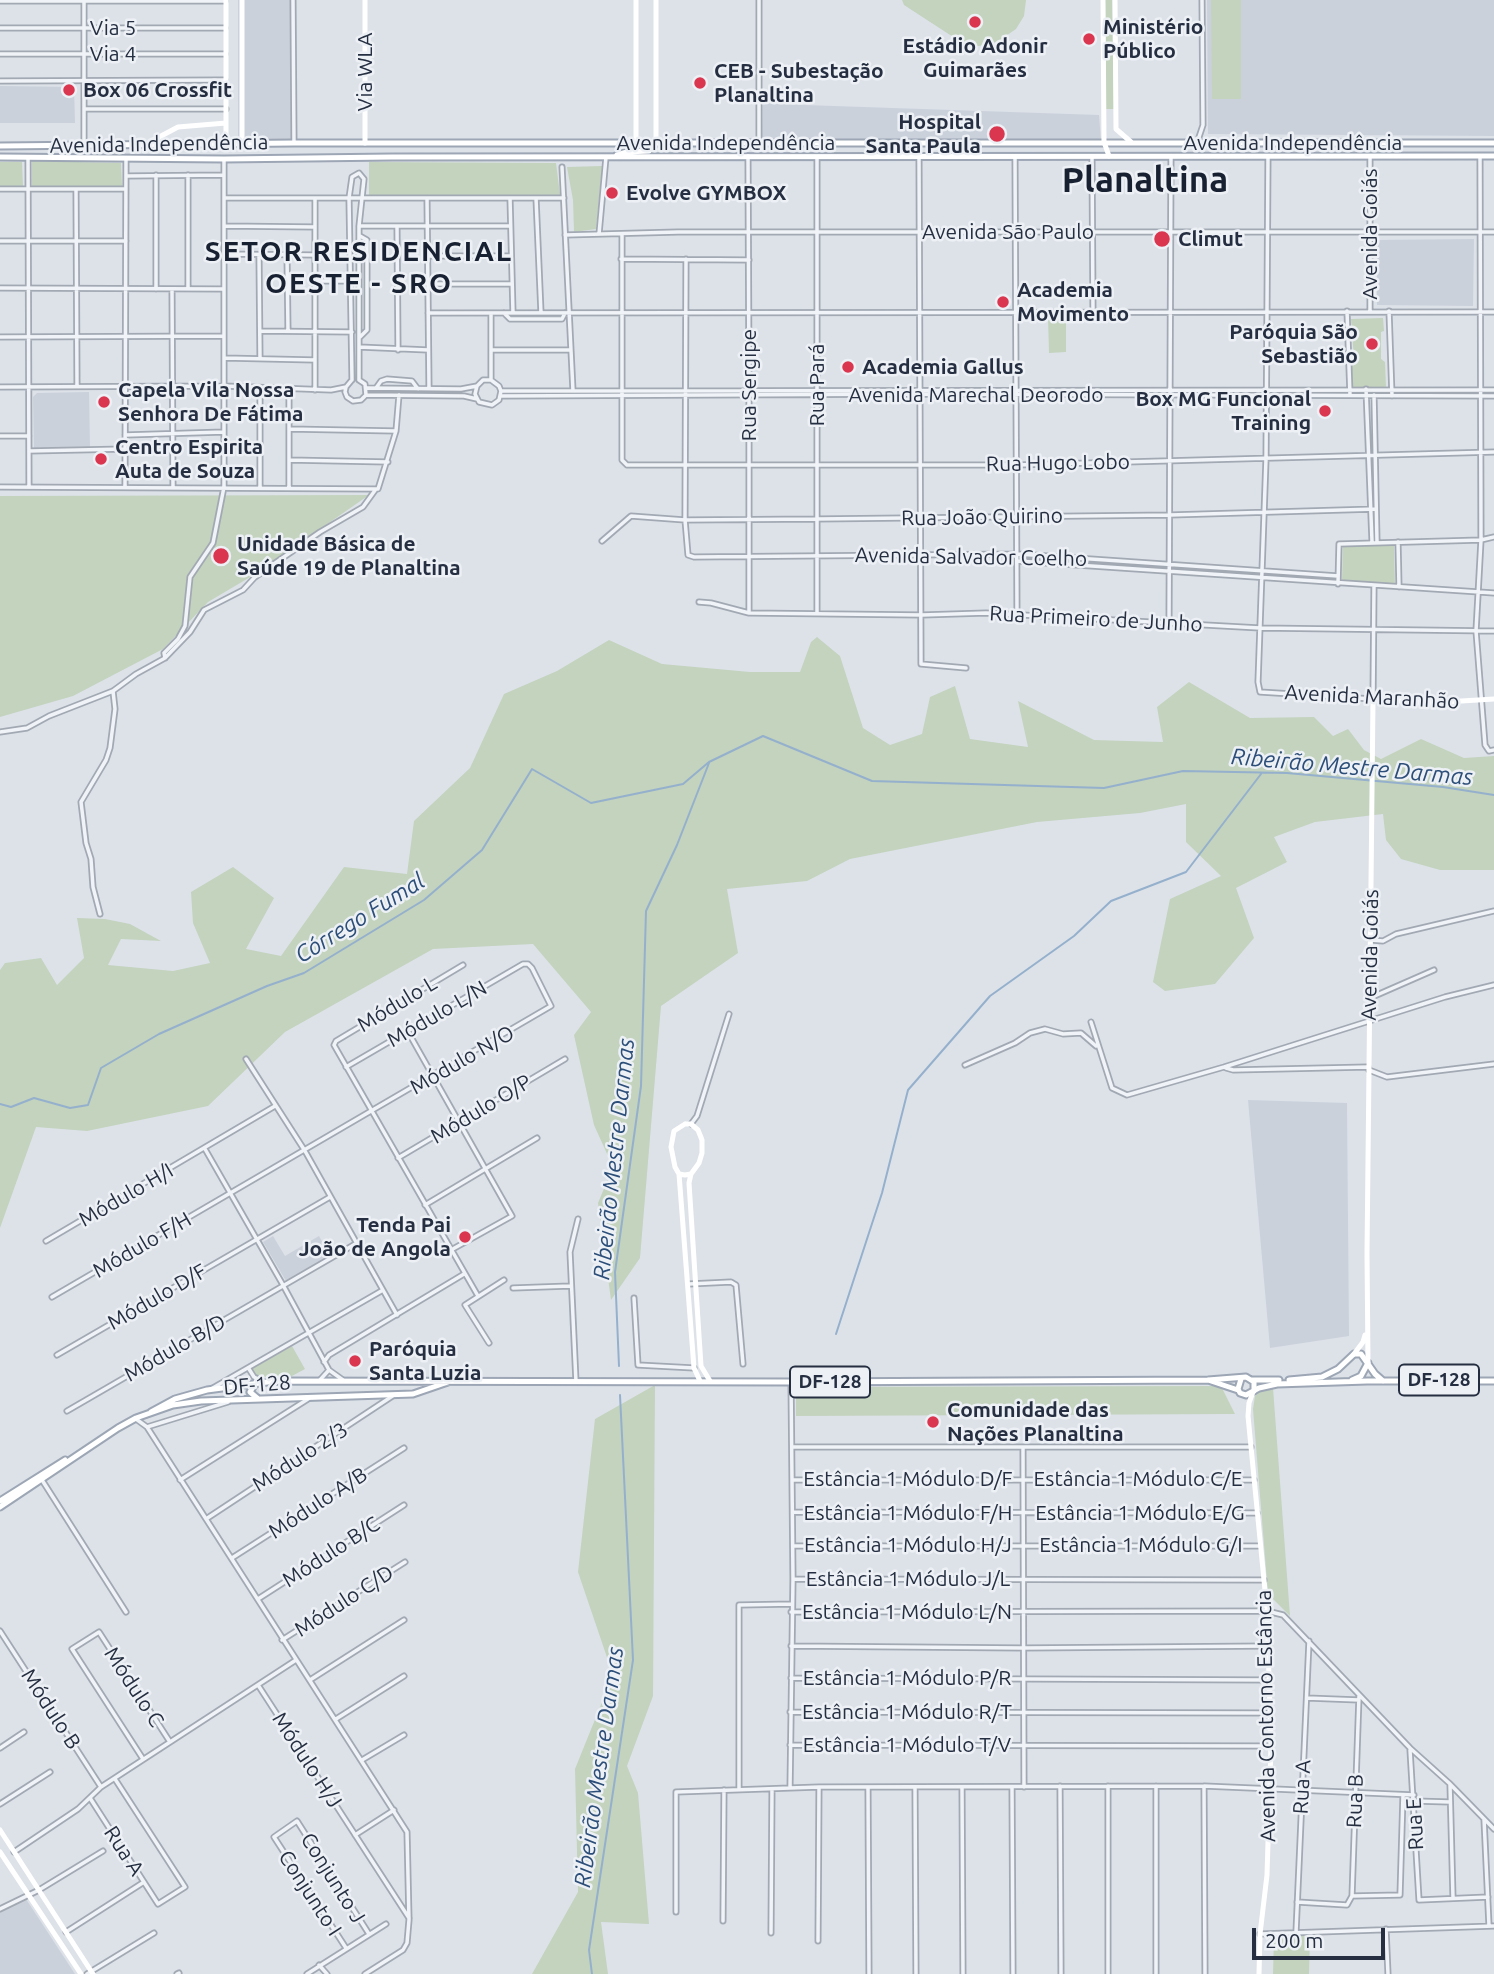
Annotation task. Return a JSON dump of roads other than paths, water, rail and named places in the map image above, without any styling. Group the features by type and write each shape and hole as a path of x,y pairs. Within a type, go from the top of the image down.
{"main road":[{"path":"242,0 242,145"},
{"name":"Via WLA","path":"365,0 365,143"},
{"path":"635,0 636,143"},
{"path":"608,157 626,152 649,151 656,143 656,0"},
{"path":"1103,0 1104,142 1110,156"},
{"path":"1115,0 1116,129 1131,142"},
{"path":"226,1 226,145"},
{"path":"1104,110 1116,110"},
{"path":"145,145 178,127 226,123"},
{"path":"1215,156 1218,142"},
{"path":"1225,156 1223,147 1228,142"},
{"name":"Avenida Independência","path":"0,146 294,143 1494,143"},
{"path":"381,143 389,150 383,157"},
{"path":"398,143 394,154 399,157"},
{"path":"567,143 565,150 568,156"},
{"path":"1402,155 1405,143"},
{"path":"1419,143 1416,149 1420,156"},
{"path":"703,156 707,150 704,144"},
{"path":"714,156 712,149 715,144"},
{"path":"858,144 861,149 858,158"},
{"path":"871,144 867,150 871,157"},
{"path":"1026,156 1031,144"},
{"path":"1040,144 1040,156"},
{"path":"186,159 190,150 187,145"},
{"path":"201,145 196,152 202,159"},
{"path":"0,146 3,152 1,158"},
{"path":"12,146 9,154 13,158"},
{"name":"Avenida Independência","path":"1,158 1494,156"},
{"name":"Avenida Maranhão","path":"1373,699 1429,703 1494,699"},
{"name":"Avenida Goiás","path":"1368,1363 1373,699"},
{"path":"692,1284 679,1174 673,1160 671,1137 678,1127 685,1124 691,1124 698,1130 702,1140 699,1163 691,1174 689,1183 696,1345 694,1368 700,1381"},
{"path":"679,1174 691,1174"},
{"path":"685,1235 692,1234"},
{"name":"Avenida Goiás","path":"1354,1354 1363,1342 1367,1325"},
{"path":"696,1345 701,1366 710,1381"},
{"name":"DF-128","path":"152,1412 175,1399 259,1382 1208,1380 1248,1377 1252,1380 1311,1379 1338,1369 1354,1354 1362,1354 1383,1381"},
{"path":"1338,1369 1338,1375 1344,1382 1361,1376 1368,1363"},
{"path":"1240,1392 1238,1384 1242,1379"},
{"path":"395,1395 400,1390 396,1380"},
{"name":"DF-128","path":"1208,1380 1247,1395 1277,1384 1494,1381"},
{"path":"1252,1380 1255,1386 1253,1392"},
{"name":"DF-128","path":"0,1501 136,1418 188,1402 418,1394 451,1381"},
{"path":"259,1382 250,1392 259,1399"},
{"name":"Avenida Contorno Estância","path":"1240,1392 1248,1416"},
{"name":"Avenida Contorno Estância","path":"1253,1392 1248,1403 1248,1416 1267,1611 1271,1745 1268,1875 1260,1934 1259,1974"},
{"name":"DF-128","path":"0,1507 71,1458"},
{"path":"8,1496 17,1495"},
{"path":"0,1830 91,1973"},
{"path":"0,1852 81,1974"}],"street":[{"path":"84,0 84,145"},
{"path":"293,0 294,143"},
{"path":"759,0 759,143"},
{"path":"1197,143 1203,125 1202,0"},
{"path":"0,1 226,1"},
{"name":"Via 5","path":"0,28 226,28"},
{"name":"Via 4","path":"0,54 226,54"},
{"path":"0,81 226,80"},
{"path":"84,108 226,109"},
{"name":"Rua Sergipe","path":"748,156 749,613"},
{"path":"1015,156 1017,615"},
{"path":"1092,156 1093,312"},
{"path":"1169,624 1171,156"},
{"path":"1260,628 1266,458 1268,156"},
{"name":"Avenida Goiás","path":"1370,156 1370,311"},
{"path":"1480,156 1480,540 1476,631 1485,745 1489,751 1494,750"},
{"path":"28,157 29,488"},
{"path":"599,234 608,157"},
{"name":"Rua Pará","path":"817,157 817,613"},
{"path":"919,157 921,664 966,668"},
{"path":"125,487 126,159"},
{"path":"165,657 164,653 178,639 185,626 190,577 213,543 224,487 224,159"},
{"path":"562,167 567,313 573,391"},
{"path":"0,387 224,386 331,390 346,387 352,380 349,198 352,177 359,173 365,179 360,198 359,226 359,380"},
{"path":"188,175 188,289"},
{"path":"126,176 224,175"},
{"path":"156,176 156,289"},
{"path":"0,189 126,189"},
{"path":"76,189 77,386"},
{"path":"224,198 564,198"},
{"path":"315,198 315,390"},
{"path":"427,198 429,389"},
{"path":"510,198 513,313"},
{"path":"536,198 541,313"},
{"path":"224,226 315,227"},
{"path":"359,226 510,226"},
{"path":"397,226 398,350"},
{"name":"Avenida São Paulo","path":"565,235 678,232 1494,232"},
{"path":"622,234 622,394"},
{"path":"359,236 367,240 367,330 359,339"},
{"path":"0,241 126,241"},
{"path":"224,254 315,255"},
{"path":"259,254 260,359"},
{"path":"288,255 288,331"},
{"path":"428,256 511,256"},
{"path":"621,259 749,260"},
{"path":"685,520 686,259"},
{"path":"315,281 351,281"},
{"path":"428,284 512,284"},
{"path":"0,288 224,289"},
{"path":"172,289 173,487"},
{"path":"1389,311 1392,396"},
{"path":"1347,312 1350,396"},
{"path":"428,313 1494,312"},
{"path":"491,313 491,380"},
{"path":"504,313 510,319 562,319 567,313"},
{"path":"554,313 554,319"},
{"path":"260,331 352,332"},
{"path":"0,337 224,336"},
{"path":"359,347 428,350"},
{"path":"491,350 571,350"},
{"path":"224,358 316,360"},
{"path":"375,388 387,379 412,381 418,389"},
{"path":"331,390 357,401 366,395 464,396 477,399 483,405 492,405 501,394 496,382 491,380 483,380 477,386 461,389 418,389 367,388 359,380 352,380"},
{"path":"477,386 477,399"},
{"path":"346,387 347,397"},
{"path":"260,388 260,488"},
{"path":"366,395 367,388"},
{"path":"289,389 289,488"},
{"name":"Avenida Marechal Deorodo","path":"501,394 622,394 749,389 817,392 1494,390"},
{"path":"1366,389 1375,542"},
{"name":"Avenida Marechal Deorodo","path":"501,394 573,391 749,396 817,392"},
{"name":"Avenida Marechal Deorodo","path":"1170,392 1494,396"},
{"name":"Rua Hugo Lobo","path":"622,394 623,464 919,466 1494,452"},
{"path":"0,732 27,728 49,716 113,691 165,657 190,632 204,610 243,590 255,577 320,532 363,507 377,489 388,462 396,431 399,395"},
{"path":"1371,456 1374,395"},
{"path":"289,429 396,431"},
{"path":"125,435 224,432"},
{"path":"0,436 29,436"},
{"path":"29,451 125,449"},
{"path":"289,460 388,462"},
{"path":"0,488 377,489"},
{"name":"Rua João Quirino","path":"602,541 631,516 685,520 817,519 1171,515 1373,509"},
{"name":"Avenida Salvador Coelho","path":"685,520 688,555 694,557 1018,554 1338,576"},
{"path":"1338,584 1339,544 1480,540 1494,537"},
{"path":"1398,542 1399,587"},
{"name":"Avenida Salvador Coelho","path":"1017,561 1494,593"},
{"name":"Avenida Goiás","path":"1373,699 1374,585"},
{"name":"Rua Primeiro de Junho","path":"699,603 711,603 749,613 986,613 1260,628 1494,631"},
{"name":"Avenida Maranhão","path":"1260,628 1260,692 1373,699"},
{"path":"100,914 81,802 106,760 110,748 115,709 113,691"},
{"path":"1371,940 1383,941 1396,934 1494,911"},
{"name":"Módulo L/N","path":"346,1067 523,964 528,964"},
{"name":"Módulo N/O","path":"305,1151 551,1006 528,964"},
{"name":"Módulo L","path":"346,1067 334,1045 336,1041 463,965"},
{"path":"1370,998 1434,970"},
{"path":"1091,1022 1112,1087 1127,1095 1445,997 1494,985"},
{"path":"691,1124 697,1116 729,1014"},
{"path":"965,1065 1030,1033 1045,1029 1063,1034 1079,1032 1097,1046"},
{"path":"407,1030 512,1216 451,1250"},
{"path":"246,1059 305,1151 397,1315"},
{"name":"Módulo O/P","path":"398,1158 565,1059"},
{"path":"1224,1067 1233,1070 1369,1068 1387,1077 1494,1064"},
{"path":"346,1067 478,1296"},
{"name":"Módulo H/I","path":"46,1241 275,1107"},
{"path":"425,1205 537,1138"},
{"path":"205,1149 328,1370 343,1381"},
{"name":"Módulo F/H","path":"52,1297 305,1151"},
{"name":"Módulo D/F","path":"57,1355 330,1197"},
{"path":"576,1382 570,1252 578,1219"},
{"path":"283,1285 357,1243"},
{"path":"324,1362 329,1355 465,1273"},
{"path":"489,1343 465,1306 504,1280"},
{"path":"692,1284 731,1282 736,1286 743,1364"},
{"name":"Módulo B/D","path":"66,1411 283,1285"},
{"path":"513,1288 570,1286"},
{"path":"209,1390 383,1290"},
{"path":"634,1298 638,1365 694,1368"},
{"path":"248,1369 259,1382"},
{"path":"319,1381 328,1370"},
{"path":"790,1788 793,1579 791,1382"},
{"name":"Módulo 2/3","path":"206,1519 395,1395"},
{"path":"180,1480 310,1398"},
{"path":"146,1427 234,1401"},
{"path":"136,1418 146,1427 232,1558 407,1832 407,1943 403,1950 365,1974"},
{"path":"793,1447 1251,1447"},
{"name":"Módulo A/B","path":"232,1558 404,1448"},
{"path":"1024,1448 1024,1787"},
{"name":"Estância 1 Módulo C/E","path":"1023,1479 1254,1480"},
{"name":"Estância 1 Módulo D/F","path":"793,1480 1023,1479"},
{"path":"42,1480 126,1612"},
{"name":"Módulo B/C","path":"258,1599 404,1505"},
{"name":"Estância 1 Módulo F/H","path":"793,1512 1024,1513"},
{"name":"Estância 1 Módulo E/G","path":"1024,1513 1257,1513"},
{"name":"Estância 1 Módulo H/J","path":"793,1546 1023,1545"},
{"name":"Estância 1 Módulo G/I","path":"1023,1545 1259,1546"},
{"name":"Módulo C/D","path":"282,1640 405,1562"},
{"name":"Estância 1 Módulo J/L","path":"793,1579 1264,1580"},
{"path":"739,1789 739,1605 792,1604"},
{"path":"1267,1611 1283,1615 1359,1698 1450,1783 1494,1829"},
{"name":"Estância 1 Módulo L/N","path":"791,1612 1267,1611"},
{"path":"310,1680 404,1620"},
{"name":"Módulo B","path":"0,1631 101,1787"},
{"name":"Módulo C","path":"144,1760 72,1648 99,1632 170,1742"},
{"name":"Rua A","path":"1296,1932 1309,1642"},
{"path":"791,1646 1269,1646"},
{"path":"14,1852 78,1809 101,1787 296,1660"},
{"path":"336,1719 404,1676"},
{"name":"Estância 1 Módulo P/R","path":"791,1678 1270,1680"},
{"name":"Módulo H/J","path":"258,1685 409,1920"},
{"path":"1307,1698 1359,1698"},
{"name":"Rua B","path":"1297,1902 1347,1905 1352,1896 1359,1698"},
{"name":"Estância 1 Módulo R/T","path":"790,1712 1270,1713"},
{"path":"0,1748 24,1732"},
{"path":"362,1760 404,1735"},
{"name":"Estância 1 Módulo T/V","path":"790,1745 1271,1745"},
{"name":"Rua E","path":"1410,1748 1419,1900 1453,1898"},
{"path":"0,1804 50,1772"},
{"name":"Rua A","path":"90,1798 158,1904 185,1887 115,1779"},
{"path":"1450,1783 1453,1898 1488,1897"},
{"path":"1060,1786 1060,1974"},
{"path":"1108,1786 1108,1974"},
{"path":"1156,1786 1156,1974"},
{"path":"1204,1786 1205,1974"},
{"path":"676,1912 676,1792 819,1787 1204,1786 1414,1795"},
{"path":"818,1941 819,1787"},
{"path":"915,1787 916,1974"},
{"path":"961,1787 963,1974"},
{"path":"1012,1787 1013,1974"},
{"path":"868,1788 869,1974"},
{"path":"771,1933 772,1789"},
{"path":"723,1921 724,1790"},
{"path":"1352,1896 1400,1895 1403,1794"},
{"path":"1414,1801 1450,1802"},
{"path":"355,1835 395,1810"},
{"path":"1260,1934 1492,1926 1483,1818"},
{"name":"Conjunto I","path":"298,1821 274,1837 346,1948"},
{"name":"Conjunto J","path":"298,1821 369,1934"},
{"path":"0,1909 39,1891 103,1851"},
{"path":"66,1932 144,1882"},
{"path":"307,1974 386,1924"},
{"path":"1386,1929 1388,1974"},
{"path":"91,1973 154,1933"},
{"path":"319,1965 327,1974"}],"waterway":[{"name":"Córrego Fumal","path":"0,1104 11,1107 34,1098 70,1108 88,1105 101,1068 159,1034 267,986 304,973 424,900 482,850 532,769 591,803 683,784 709,762 763,736 872,781 1104,788 1183,771 1287,773 1443,787 1494,795"},
{"name":"Ribeirão Mestre Darmas","path":"619,1366 615,1272 641,1086 646,911 677,845 709,763"},
{"path":"836,1334 882,1193 908,1090 990,996 1074,936 1111,901 1186,872 1261,774"},
{"name":"Ribeirão Mestre Darmas","path":"592,1974 589,1950 633,1660 620,1395"}],"place":[{"name":"Estádio Adonir Guimarães","path":"975,22"},
{"name":"Ministério Público","path":"1089,39"},
{"name":"CEB - Subestação Planaltina","path":"700,83"},
{"name":"Box 06 Crossfit","path":"69,90"},
{"name":"Hospital Santa Paula","path":"997,134"},
{"name":"Evolve GYMBOX","path":"612,193"},
{"name":"Climut","path":"1162,239"},
{"name":"Academia Movimento","path":"1003,302"},
{"name":"Paróquia São Sebastião","path":"1372,344"},
{"name":"Academia Gallus","path":"848,367"},
{"name":"Capela Vila Nossa Senhora De Fátima","path":"104,402"},
{"name":"Box MG Funcional Training","path":"1325,411"},
{"name":"Centro Espirita Auta de Souza","path":"101,459"},
{"name":"Unidade Básica de Saúde 19 de Planaltina","path":"221,556"},
{"name":"Tenda Pai João de Angola","path":"465,1237"},
{"name":"Paróquia Santa Luzia","path":"355,1361"},
{"name":"Comunidade das Nações Planaltina","path":"933,1422"}],"district":[{"name":"Planaltina","path":"1145,180"},
{"name":"SETOR RESIDENCIAL OESTE - SRO","path":"359,268"}]}
